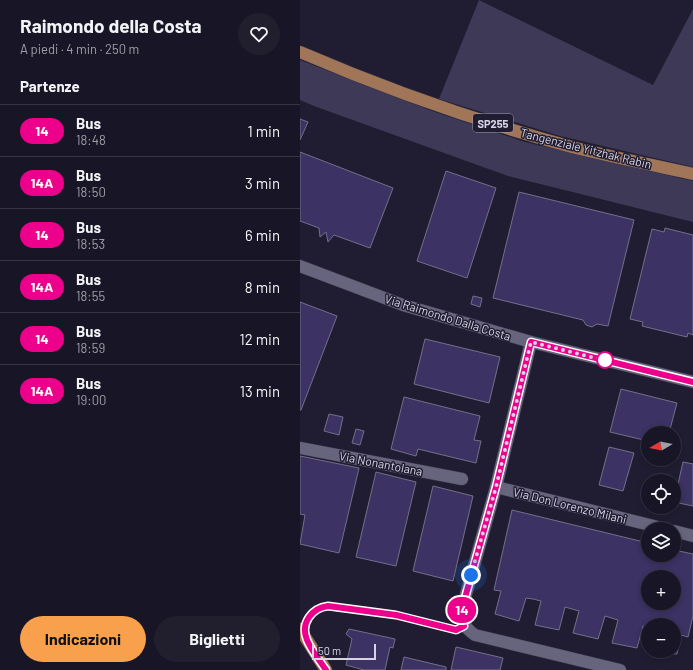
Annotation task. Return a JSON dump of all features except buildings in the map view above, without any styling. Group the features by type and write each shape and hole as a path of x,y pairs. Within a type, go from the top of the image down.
{"main road":[{"name":"Tangenziale Yitzhak Rabin","path":"300,52 347,72 441,107 528,135 573,147 693,174"},
{"path":"300,629 326,670"}],"street":[{"name":"Via Raimondo Dalla Costa","path":"300,266 402,305 531,342 693,382"},
{"path":"531,342 496,487 461,616 464,626 475,635 620,670"},
{"name":"Via Nonantolana","path":"300,448 462,478"},
{"name":"Via Don Lorenzo Milani","path":"496,487 641,523"},
{"path":"681,533 693,536"}],"shaded area":[{"path":"479,0 653,85 693,9 693,167 560,136 439,99"},
{"path":"300,60 435,112 525,142 693,181 693,222 508,176 314,106 300,100"}],"bus line":[{"name":"14","path":"326,670 306,639 306,626 311,613 318,607 328,606 396,615 456,630 464,626 461,616 463,605 496,487 531,342 693,382"}],"route":[{"path":"471,575 496,487 531,342 607,361 605,360"}]}
